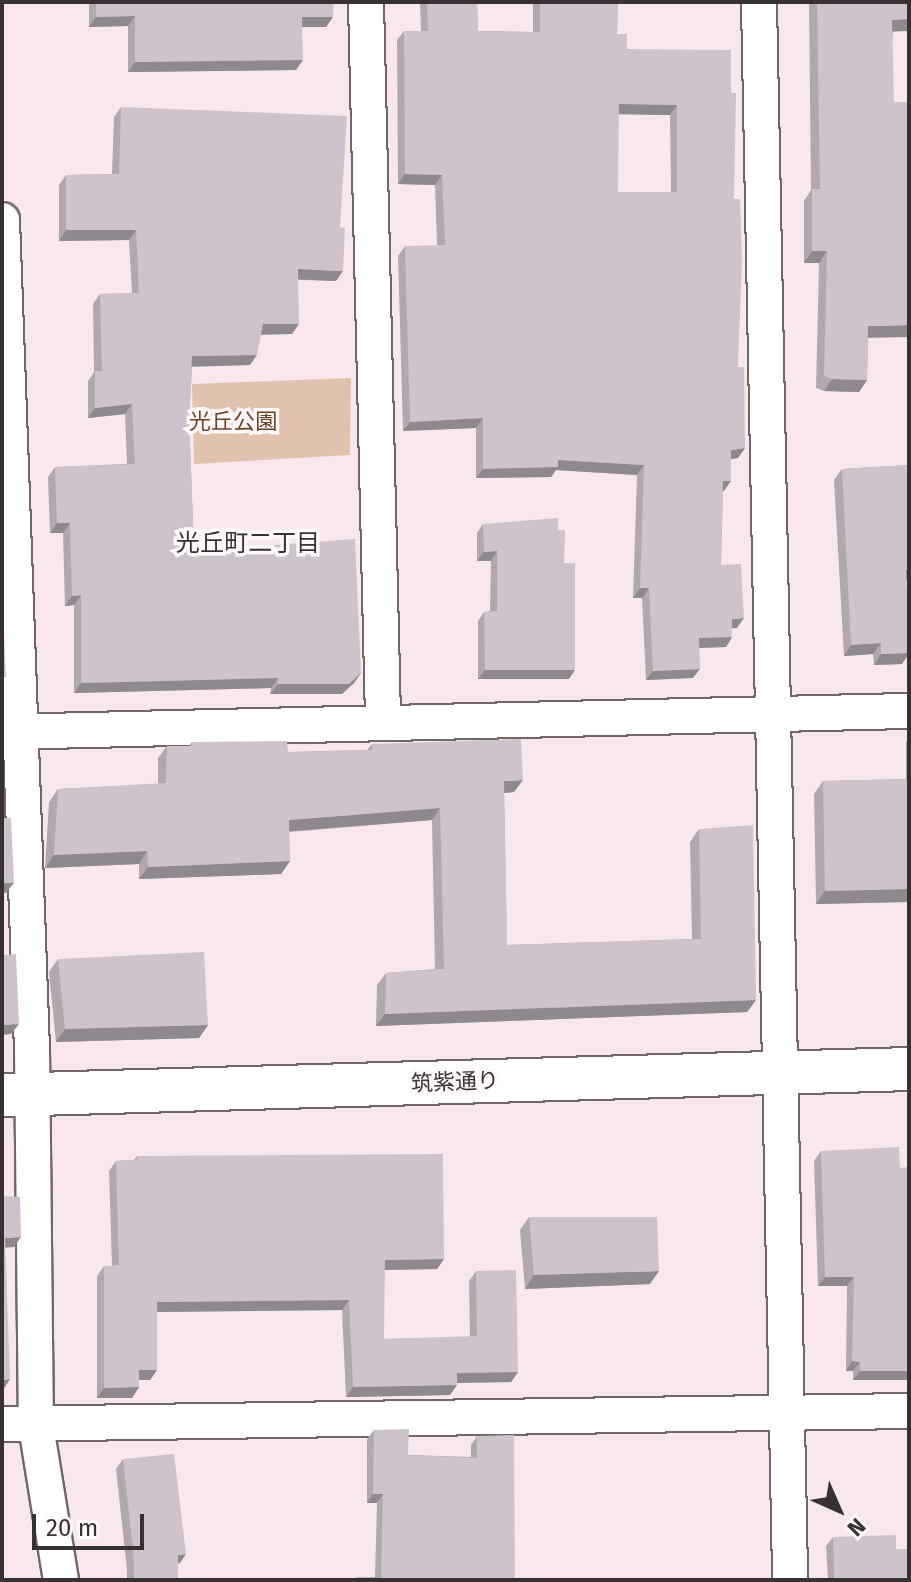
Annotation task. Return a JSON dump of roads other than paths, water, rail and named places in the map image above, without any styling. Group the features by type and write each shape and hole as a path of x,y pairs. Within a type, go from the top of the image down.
{"street":[{"path":"366,2 383,720"},
{"path":"759,2 790,1580"},
{"path":"2,220 17,1095 36,1426 61,1580"},
{"path":"12,732 383,720 909,711"},
{"name":"筑紫通り","path":"17,1095 909,1069"},
{"path":"2,1424 36,1426 909,1411"}],"district":[{"name":"光丘町二丁目","path":"248,544"}],"park label":[{"name":"光丘公園","path":"233,422"}]}
